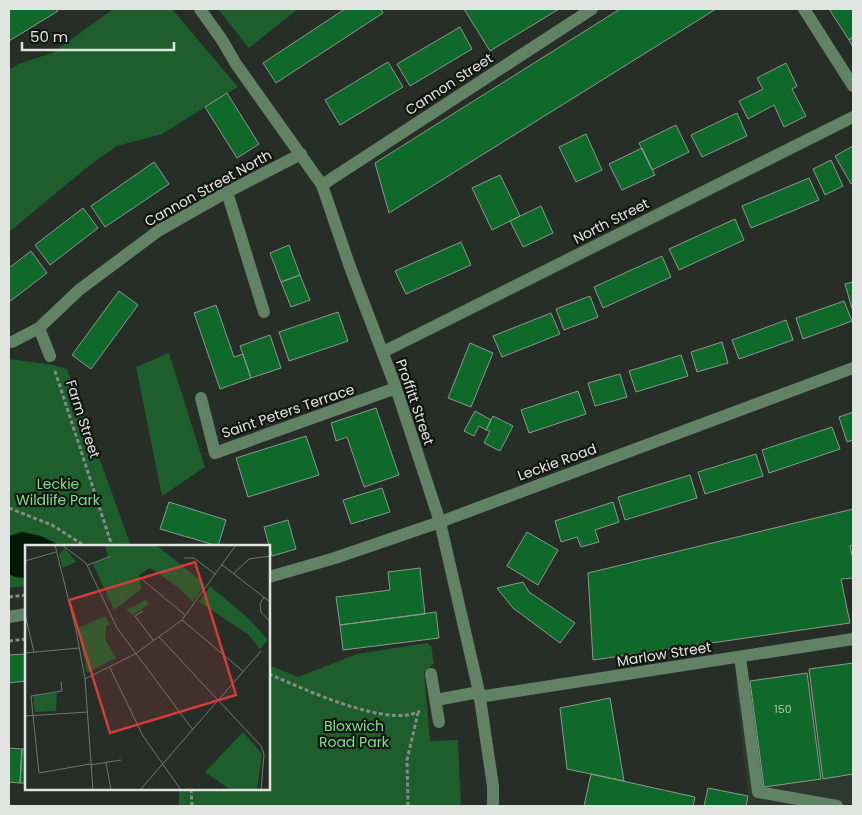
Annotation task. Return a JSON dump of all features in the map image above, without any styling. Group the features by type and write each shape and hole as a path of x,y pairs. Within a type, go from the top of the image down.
{"street":[{"name":"Proffitt Street","path":"200,9 236,64 322,184 350,267 396,388 440,522 479,695 493,786 493,806"},
{"name":"Cannon Street","path":"322,184 592,9"},
{"path":"804,9 853,86"},
{"name":"North Street","path":"383,352 853,117"},
{"name":"Cannon Street North","path":"12,342 39,328 79,290 150,237 227,192 301,154"},
{"path":"227,192 264,312"},
{"path":"39,328 50,356"},
{"name":"Leckie Road","path":"270,577 334,558 440,522 853,368"},
{"name":"Saint Peters Terrace","path":"201,398 215,452 396,388"},
{"path":"9,617 25,614"},
{"name":"Marlow Street","path":"436,700 853,639"},
{"path":"740,657 758,792 837,806"},
{"path":"431,674 439,722"}],"path":[{"name":"Farm Street","path":"50,356 112,545"},
{"path":"9,508 52,525 84,545"},
{"path":"9,597 25,595"},
{"path":"9,641 25,639"},
{"path":"270,674 372,713 405,715 418,713 436,700"},
{"path":"408,806 407,760 418,713"},
{"path":"191,790 192,806"}],"shaded area":[{"path":"22,532 41,536 59,545 25,545 25,578 15,577 9,574 9,536"},
{"path":"853,663 853,806 746,806 748,796 735,681 807,673 809,669"}],"green space":[{"path":"113,9 172,9 238,87 162,134 117,146 90,165 9,232 9,70 18,64 52,53"},
{"path":"218,9 298,9 249,48"},
{"path":"169,353 205,467 162,496 136,367"},
{"name":"Leckie Wildlife Park","path":"9,359 53,365 67,369 131,545 25,545 25,586 9,588"},
{"name":"Bloxwich Road Park","path":"427,643 431,646 434,663 424,672 430,741 458,740 461,806 179,806 179,790 270,790 270,665 298,677 357,654"}],"building":[{"path":"9,9 56,9 58,11 9,41"},
{"path":"345,9 381,9 383,13 276,83 263,63"},
{"path":"464,9 559,9 490,51"},
{"path":"620,9 716,9 389,213 375,163"},
{"path":"829,9 853,9 853,37 849,40"},
{"path":"460,27 472,49 410,86 397,64"},
{"path":"853,37 853,47 849,40"},
{"path":"388,62 403,87 340,125 325,100"},
{"path":"786,63 797,86 792,89 806,116 784,127 774,105 748,119 739,101 763,89 757,78"},
{"path":"227,93 259,144 237,158 205,107"},
{"path":"737,113 747,136 702,157 691,135"},
{"path":"676,125 689,152 652,170 639,143"},
{"path":"586,134 602,170 576,182 559,147"},
{"path":"853,146 853,183 851,184 835,156"},
{"path":"642,148 655,175 622,190 609,164"},
{"path":"831,160 843,186 825,195 813,169"},
{"path":"154,162 169,184 105,227 91,206"},
{"path":"500,175 520,216 492,230 472,188"},
{"path":"809,178 819,200 751,228 742,206"},
{"path":"541,206 553,233 523,247 510,221"},
{"path":"83,208 98,228 50,265 35,245"},
{"path":"735,219 744,240 679,270 669,249"},
{"path":"461,242 471,265 406,294 395,271"},
{"path":"289,245 300,275 281,282 270,253"},
{"path":"31,251 47,273 9,302 9,268"},
{"path":"662,256 671,277 603,308 594,287"},
{"path":"300,275 310,300 291,307 281,282"},
{"path":"853,282 853,312 845,284"},
{"path":"119,291 138,305 91,369 72,355"},
{"path":"590,296 598,317 564,330 556,309"},
{"path":"844,301 852,321 803,339 796,318"},
{"path":"216,305 234,357 243,354 251,378 220,389 194,313"},
{"path":"338,312 348,341 289,361 279,332"},
{"path":"551,313 560,334 502,357 493,336"},
{"path":"786,320 793,340 739,359 732,340"},
{"path":"270,335 281,368 251,378 240,346"},
{"path":"722,342 728,363 697,372 691,352"},
{"path":"470,343 493,353 471,407 448,398"},
{"path":"681,355 688,376 636,392 629,371"},
{"path":"620,374 627,397 595,406 588,383"},
{"path":"578,391 586,414 529,433 521,410"},
{"path":"376,408 399,475 364,487 347,437 336,441 331,423"},
{"path":"475,411 491,420 486,430 479,426 474,436 464,431"},
{"path":"853,412 853,440 847,442 839,417"},
{"path":"493,416 513,426 500,451 484,443 490,431 486,430"},
{"path":"832,427 840,449 769,473 762,450"},
{"path":"306,436 319,475 248,497 236,458"},
{"path":"756,454 763,476 705,494 698,472"},
{"path":"690,475 697,498 625,520 618,497"},
{"path":"382,488 390,512 351,524 343,500"},
{"path":"169,502 226,520 218,545 160,529"},
{"path":"613,502 619,522 595,530 599,542 581,547 577,537 561,542 555,521"},
{"path":"853,509 853,545 850,546 853,559 853,578 841,579 850,623 593,660 588,573"},
{"path":"288,520 296,549 272,556 264,527"},
{"path":"527,532 558,550 538,585 507,566"},
{"path":"420,568 425,614 340,625 336,597 390,590 388,572"},
{"path":"523,582 529,592 575,623 560,643 513,608 497,588"},
{"path":"436,612 439,638 343,650 340,625"},
{"path":"25,654 25,681 9,683 9,655"},
{"path":"853,663 853,774 823,779 809,669"},
{"path":"807,673 821,779 764,787 750,681"},
{"path":"610,698 624,781 567,769 560,708"},
{"path":"9,748 22,749 20,783 9,782"},
{"path":"22,749 25,749 25,783 20,783"},
{"path":"591,774 695,797 693,806 584,806"},
{"path":"708,788 748,796 746,806 704,806"}]}
